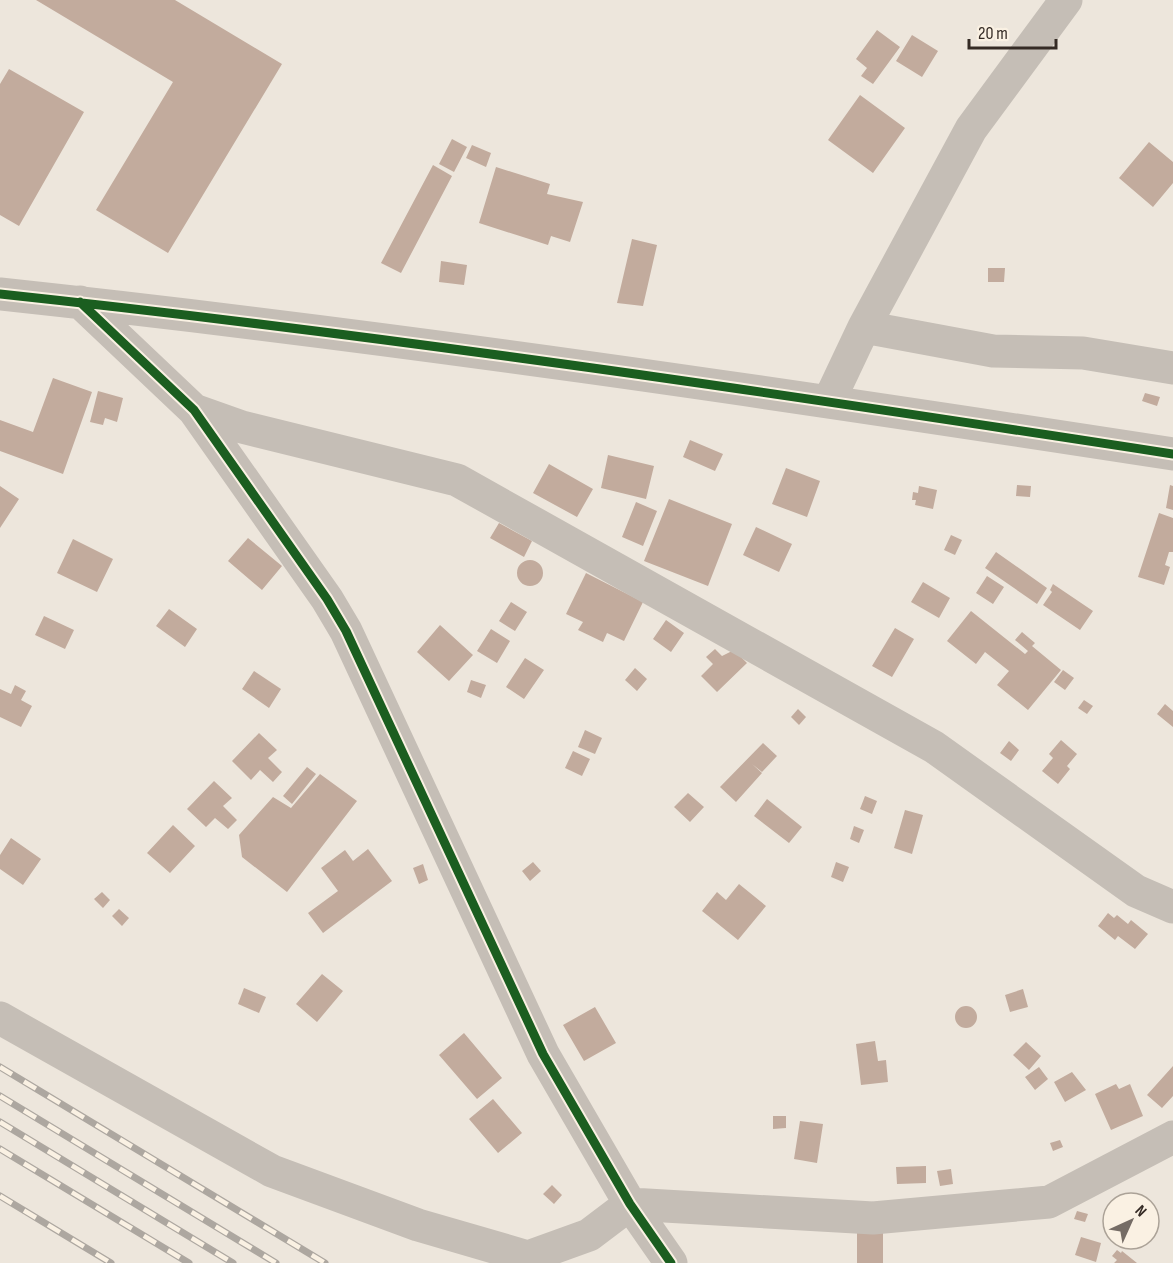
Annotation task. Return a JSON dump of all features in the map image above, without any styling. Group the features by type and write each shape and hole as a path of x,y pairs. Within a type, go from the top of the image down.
{"street":[{"path":"829,401 864,327 971,129 1066,0"},
{"path":"0,294 197,315 829,401 1173,454"},
{"path":"80,302 194,410 327,598 346,632 543,1054 630,1204 671,1263"},
{"path":"864,327 993,351 1083,353 1173,368"},
{"path":"194,410 242,427 457,480 934,747 1136,891 1173,907"},
{"path":"0,1018 272,1171 418,1225 528,1257 589,1235 630,1204 873,1218 1049,1202 1173,1137"}],"building":[{"path":"36,0 175,0 282,64 168,253 96,210 173,82"},
{"path":"877,30 900,47 873,84 861,76 867,68 856,59"},
{"path":"912,35 938,51 922,77 896,61"},
{"path":"9,69 84,112 19,226 0,215 0,84"},
{"path":"860,95 905,128 873,173 828,140"},
{"path":"452,139 467,147 454,172 439,164"},
{"path":"1149,142 1173,162 1173,183 1153,207 1119,178"},
{"path":"472,145 491,153 486,167 466,158"},
{"path":"433,165 452,176 401,273 381,263"},
{"path":"496,167 550,184 547,194 583,202 570,242 551,236 548,245 479,223"},
{"path":"632,239 657,245 643,306 617,303"},
{"path":"441,261 467,265 464,285 439,282"},
{"path":"988,268 1005,268 1004,282 988,282"},
{"path":"53,378 92,392 63,474 0,451 0,420 33,432"},
{"path":"98,391 123,398 117,422 105,418 103,425 90,422"},
{"path":"1145,393 1160,397 1157,406 1142,401"},
{"path":"690,440 723,454 715,471 683,457"},
{"path":"608,455 654,466 646,499 601,488"},
{"path":"549,464 593,489 577,517 533,493"},
{"path":"786,468 820,481 807,517 772,504"},
{"path":"1017,485 1031,486 1030,497 1016,496"},
{"path":"1170,485 1173,486 1173,510 1166,508"},
{"path":"0,486 19,499 0,528"},
{"path":"919,486 937,490 933,509 915,505 916,500 912,500 913,492 918,493"},
{"path":"669,499 732,524 708,586 644,561"},
{"path":"636,502 657,511 643,546 622,537"},
{"path":"1159,513 1173,518 1173,552 1169,552 1165,565 1170,567 1164,585 1138,577"},
{"path":"499,523 532,541 524,557 490,538"},
{"path":"756,527 792,544 779,572 743,555"},
{"path":"951,535 962,540 955,555 944,550"},
{"path":"248,538 282,566 262,590 228,561"},
{"path":"73,539 113,559 97,592 57,573"},
{"path":"996,552 1047,588 1037,604 985,568"},
{"path":"530,560 539,564 543,573 539,582 530,586 521,582 517,573 521,564"},
{"path":"586,573 643,602 624,641 607,633 603,642 578,630 583,622 566,614"},
{"path":"987,576 1004,587 993,604 976,593"},
{"path":"923,582 950,598 939,618 911,602"},
{"path":"1053,584 1093,611 1080,630 1043,605 1052,592 1050,590"},
{"path":"511,602 527,612 515,631 499,621"},
{"path":"169,609 197,629 185,647 156,626"},
{"path":"971,611 1025,654 1028,651 1015,640 1022,632 1035,643 1032,646 1061,670 1028,710 997,685 1009,671 985,652 976,664 947,641"},
{"path":"44,616 74,630 65,649 35,635"},
{"path":"666,620 684,633 671,652 653,639"},
{"path":"440,625 473,655 449,681 417,652"},
{"path":"895,628 914,639 892,677 872,666"},
{"path":"491,629 510,641 497,663 477,651"},
{"path":"715,649 722,656 734,650 747,663 717,692 701,676 713,664 706,657"},
{"path":"525,658 544,670 524,699 506,687"},
{"path":"635,668 647,679 637,691 625,680"},
{"path":"1063,670 1074,678 1065,690 1054,682"},
{"path":"254,671 281,689 269,708 242,689"},
{"path":"471,680 486,685 481,698 467,692"},
{"path":"15,685 26,691 21,700 32,706 21,727 0,717 0,689 11,694"},
{"path":"1084,700 1093,706 1087,714 1078,708"},
{"path":"1165,704 1173,711 1173,727 1157,714"},
{"path":"798,709 806,717 799,725 791,717"},
{"path":"585,730 602,738 595,754 578,747"},
{"path":"259,733 277,750 268,758 282,772 273,782 260,770 251,780 232,761"},
{"path":"1061,740 1077,754 1067,766 1070,769 1058,784 1042,771 1053,758 1049,754"},
{"path":"1009,741 1019,750 1011,761 1000,753"},
{"path":"763,743 777,756 762,772 752,764 762,773 736,802 720,787"},
{"path":"573,751 590,759 582,776 565,768"},
{"path":"307,767 316,774 292,804 283,796"},
{"path":"320,774 357,801 287,892 242,857 239,835 273,797 291,808"},
{"path":"214,781 232,798 223,806 237,820 228,829 215,818 206,827 187,809"},
{"path":"688,793 704,807 690,822 674,807"},
{"path":"865,796 877,801 872,814 860,809"},
{"path":"767,799 802,827 789,843 754,816"},
{"path":"905,810 923,815 912,854 894,848"},
{"path":"173,825 195,846 170,873 147,853"},
{"path":"854,826 864,830 859,843 850,839"},
{"path":"11,838 41,859 23,885 0,869 0,855"},
{"path":"368,849 392,881 323,933 308,913 338,891 321,868 345,850 353,861"},
{"path":"533,862 541,871 530,881 522,871"},
{"path":"836,862 849,867 843,882 831,877"},
{"path":"423,864 428,880 419,884 413,868"},
{"path":"739,884 766,906 738,940 702,911 717,892 726,900"},
{"path":"102,892 110,900 103,908 94,899"},
{"path":"119,909 129,918 122,926 112,916"},
{"path":"1108,913 1114,918 1117,915 1128,924 1131,920 1148,934 1135,949 1118,936 1115,940 1098,926"},
{"path":"322,974 343,991 317,1022 296,1004"},
{"path":"244,988 266,997 259,1013 238,1004"},
{"path":"1023,989 1028,1007 1010,1012 1005,995"},
{"path":"966,1006 974,1009 977,1017 974,1025 966,1028 958,1025 955,1017 958,1009"},
{"path":"595,1007 616,1043 584,1061 563,1025"},
{"path":"464,1033 502,1078 477,1099 439,1055"},
{"path":"875,1041 878,1061 886,1060 888,1082 861,1085 856,1044"},
{"path":"1026,1042 1041,1056 1029,1070 1013,1055"},
{"path":"1173,1066 1173,1096 1162,1108 1147,1095"},
{"path":"1039,1067 1048,1079 1035,1090 1025,1077"},
{"path":"1072,1072 1086,1090 1065,1102 1054,1082"},
{"path":"1116,1084 1119,1089 1130,1084 1143,1116 1111,1130 1095,1094"},
{"path":"493,1099 522,1133 498,1153 469,1119"},
{"path":"773,1116 786,1116 786,1128 773,1129"},
{"path":"800,1121 823,1124 817,1163 794,1159"},
{"path":"1060,1140 1063,1147 1053,1151 1050,1143"},
{"path":"926,1166 926,1183 897,1184 896,1167"},
{"path":"951,1169 953,1184 940,1186 937,1171"},
{"path":"552,1185 562,1195 554,1204 543,1194"},
{"path":"1077,1211 1088,1214 1085,1222 1074,1219"},
{"path":"857,1232 883,1232 883,1263 857,1263"},
{"path":"1081,1237 1101,1243 1096,1262 1075,1255"},
{"path":"1116,1251 1121,1253 1122,1251 1137,1263 1114,1263 1117,1260 1112,1256"}],"railway":[{"path":"0,1067 325,1263"},
{"path":"0,1096 276,1263"},
{"path":"0,1122 233,1263"},
{"path":"0,1149 189,1263"},
{"path":"0,1196 111,1263"}],"cycle path":[{"path":"0,294 441,347 1173,454"},
{"path":"80,302 194,410 327,599 346,631 543,1054 630,1204 671,1263"}]}
